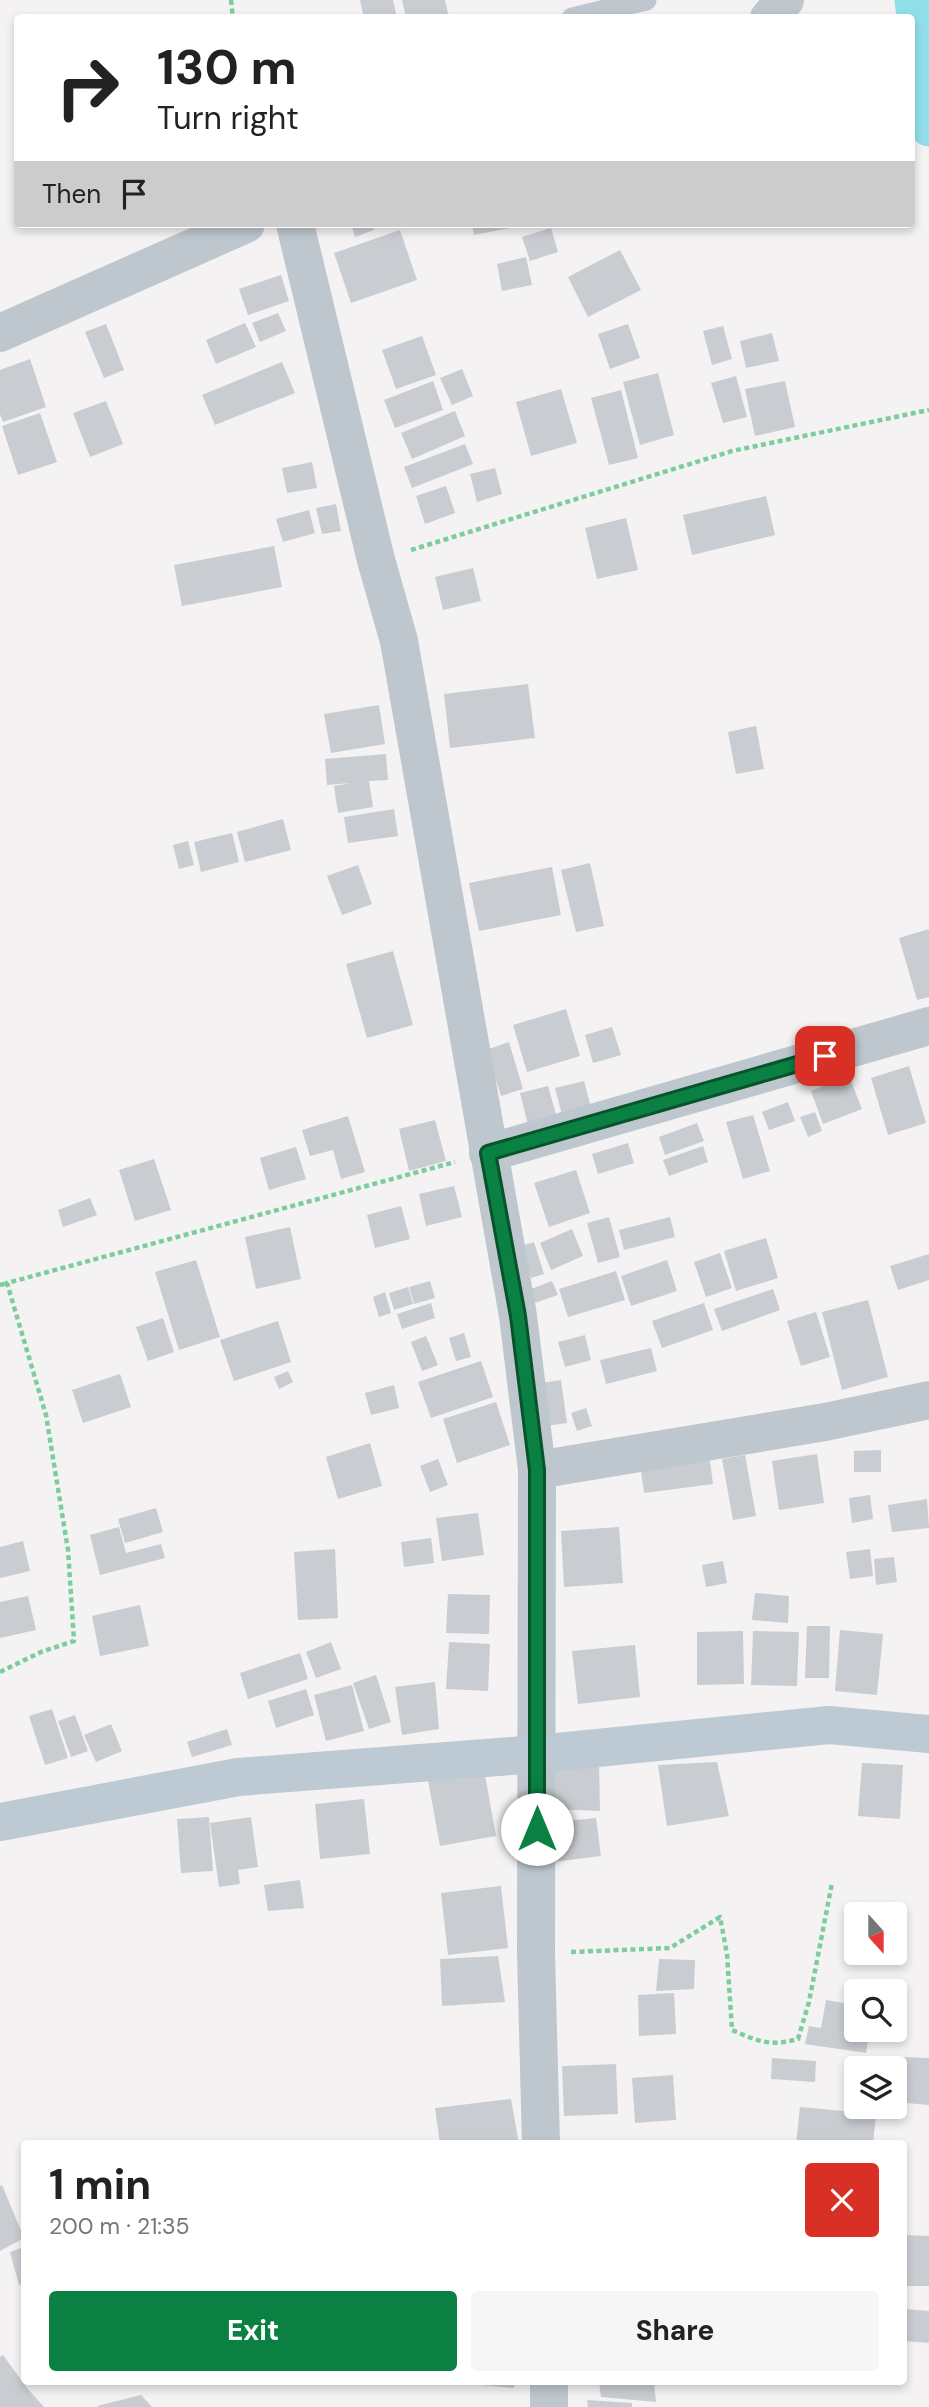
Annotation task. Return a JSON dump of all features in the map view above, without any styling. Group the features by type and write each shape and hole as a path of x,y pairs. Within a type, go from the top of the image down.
{"street":[{"path":"773,14 785,0"},
{"path":"0,333 237,228"},
{"path":"296,228 376,560 399,641 518,1316 537,1470 536,1954 541,2140"},
{"path":"488,1153 929,1026"},
{"path":"537,1470 825,1422 929,1401"},
{"path":"0,1822 238,1777 537,1754 829,1725 929,1734"},
{"path":"549,2385 549,2407"}],"lane":[{"path":"588,14 646,0"}],"path":[{"path":"376,560 732,451 929,410"},
{"path":"0,1284 488,1153"},
{"path":"0,1672 41,1652 74,1641 68,1550 46,1415 7,1283"},
{"path":"536,1954 670,1948 720,1917 727,1954 732,2030 754,2040 779,2044 798,2039 809,2002 832,1883"}],"building":[{"path":"360,0 393,0 396,14 363,14"},
{"path":"402,0 445,0 448,14 405,14"},
{"path":"352,228 374,228 374,230 355,237"},
{"path":"473,228 510,228 474,235"},
{"path":"551,228 558,252 530,261 522,237"},
{"path":"400,230 417,280 351,303 334,253"},
{"path":"620,250 641,290 588,317 568,277"},
{"path":"526,257 532,285 502,291 497,264"},
{"path":"281,275 289,301 248,315 239,289"},
{"path":"278,313 286,331 260,342 252,323"},
{"path":"245,323 256,347 216,364 206,340"},
{"path":"106,324 124,370 104,378 85,332"},
{"path":"628,324 640,358 610,369 598,334"},
{"path":"723,326 732,359 712,365 703,331"},
{"path":"772,333 779,361 746,368 740,341"},
{"path":"422,336 436,375 396,389 382,350"},
{"path":"30,359 46,407 3,422 0,414 0,370"},
{"path":"282,362 295,393 215,425 202,395"},
{"path":"462,369 473,396 452,405 440,378"},
{"path":"658,373 674,435 640,445 623,382"},
{"path":"736,376 747,417 723,423 711,383"},
{"path":"433,381 443,410 395,428 384,400"},
{"path":"785,381 795,427 755,436 745,389"},
{"path":"561,389 577,443 531,456 516,402"},
{"path":"621,390 638,458 609,465 591,398"},
{"path":"106,401 123,444 90,457 73,413"},
{"path":"455,411 465,436 412,459 401,433"},
{"path":"40,413 57,462 18,475 2,426"},
{"path":"465,444 473,464 412,488 404,467"},
{"path":"312,462 317,488 287,493 282,468"},
{"path":"495,468 502,494 477,502 470,474"},
{"path":"446,486 455,513 425,524 416,496"},
{"path":"766,496 775,535 692,555 683,515"},
{"path":"336,504 341,531 322,534 316,508"},
{"path":"309,510 315,533 283,542 276,519"},
{"path":"626,518 638,570 597,579 585,528"},
{"path":"274,546 282,587 182,606 174,565"},
{"path":"473,568 481,601 443,610 435,577"},
{"path":"528,684 535,738 450,748 444,694"},
{"path":"379,705 385,744 331,753 324,714"},
{"path":"756,726 764,769 736,774 728,732"},
{"path":"386,754 388,780 369,781 373,807 338,813 334,786 351,783 327,785 325,759"},
{"path":"394,809 398,836 348,843 344,817"},
{"path":"283,819 291,850 245,862 237,832"},
{"path":"232,833 239,862 201,872 194,842"},
{"path":"188,841 194,865 179,869 173,845"},
{"path":"590,863 604,926 576,932 561,870"},
{"path":"358,865 372,904 342,915 327,876"},
{"path":"552,867 561,915 479,931 469,883"},
{"path":"929,929 929,997 917,1000 899,938"},
{"path":"393,951 413,1025 367,1038 346,964"},
{"path":"566,1009 580,1056 527,1072 513,1025"},
{"path":"612,1027 621,1055 593,1063 585,1035"},
{"path":"509,1042 523,1089 501,1096 486,1050"},
{"path":"909,1066 926,1123 888,1135 871,1078"},
{"path":"849,1076 862,1109 823,1124 811,1091"},
{"path":"584,1081 592,1111 563,1119 555,1088"},
{"path":"548,1086 559,1125 530,1133 520,1093"},
{"path":"788,1102 795,1121 769,1130 762,1112"},
{"path":"815,1112 822,1131 808,1137 800,1117"},
{"path":"753,1115 770,1171 743,1179 726,1122"},
{"path":"348,1116 365,1172 341,1179 333,1150 310,1156 302,1130"},
{"path":"435,1120 446,1161 409,1171 399,1129"},
{"path":"697,1123 704,1141 665,1155 659,1137"},
{"path":"628,1143 634,1163 598,1174 592,1154"},
{"path":"703,1146 708,1162 669,1176 663,1160"},
{"path":"296,1147 306,1179 269,1190 260,1158"},
{"path":"154,1159 171,1210 135,1221 119,1170"},
{"path":"576,1170 590,1213 549,1227 534,1183"},
{"path":"454,1186 462,1217 426,1226 419,1194"},
{"path":"90,1198 97,1215 63,1227 58,1210"},
{"path":"401,1206 410,1239 375,1248 367,1215"},
{"path":"609,1217 620,1257 598,1263 587,1223"},
{"path":"670,1217 675,1237 624,1250 619,1230"},
{"path":"290,1227 301,1279 256,1289 245,1237"},
{"path":"572,1229 583,1256 551,1270 540,1243"},
{"path":"766,1238 778,1278 736,1291 724,1251"},
{"path":"534,1242 544,1274 531,1278 521,1246"},
{"path":"720,1253 732,1288 706,1297 694,1262"},
{"path":"929,1254 929,1280 898,1290 890,1266"},
{"path":"196,1260 220,1337 179,1350 155,1272"},
{"path":"667,1260 677,1291 631,1306 621,1276"},
{"path":"616,1271 625,1300 568,1317 559,1289"},
{"path":"430,1281 435,1298 414,1304 409,1287"},
{"path":"552,1281 558,1295 526,1306 521,1293"},
{"path":"408,1287 413,1304 394,1310 389,1293"},
{"path":"773,1289 780,1310 722,1331 714,1309"},
{"path":"385,1292 391,1313 379,1317 373,1297"},
{"path":"868,1300 888,1377 842,1390 822,1312"},
{"path":"431,1303 435,1318 402,1329 397,1314"},
{"path":"704,1303 713,1330 662,1348 652,1321"},
{"path":"816,1312 830,1357 801,1366 787,1321"},
{"path":"163,1318 174,1352 148,1361 136,1327"},
{"path":"278,1321 291,1362 234,1381 220,1340"},
{"path":"464,1333 471,1357 456,1361 449,1338"},
{"path":"585,1335 591,1360 565,1367 558,1342"},
{"path":"426,1336 438,1365 422,1371 411,1342"},
{"path":"651,1348 657,1371 606,1384 600,1360"},
{"path":"481,1361 493,1397 431,1418 418,1382"},
{"path":"288,1371 293,1382 279,1389 274,1377"},
{"path":"120,1374 131,1407 83,1423 72,1390"},
{"path":"561,1380 567,1423 539,1427 534,1384"},
{"path":"394,1385 399,1408 371,1415 365,1393"},
{"path":"496,1402 510,1445 457,1463 443,1419"},
{"path":"586,1408 592,1426 577,1431 571,1413"},
{"path":"370,1443 382,1486 338,1499 326,1457"},
{"path":"881,1450 881,1472 854,1472 854,1451"},
{"path":"709,1454 713,1484 644,1493 640,1464"},
{"path":"817,1454 824,1503 779,1510 772,1461"},
{"path":"745,1455 756,1516 733,1520 722,1459"},
{"path":"438,1459 448,1485 430,1492 420,1466"},
{"path":"870,1495 873,1519 852,1523 849,1498"},
{"path":"927,1499 929,1528 892,1532 888,1505"},
{"path":"156,1508 163,1532 125,1543 118,1519"},
{"path":"478,1513 484,1555 442,1561 436,1518"},
{"path":"119,1527 126,1553 161,1544 165,1558 100,1575 90,1535"},
{"path":"619,1527 623,1583 564,1587 561,1531"},
{"path":"431,1538 434,1563 404,1567 401,1542"},
{"path":"23,1541 30,1571 0,1578 0,1547"},
{"path":"335,1549 338,1618 298,1620 294,1552"},
{"path":"870,1549 873,1576 850,1579 846,1552"},
{"path":"894,1557 897,1582 876,1585 874,1559"},
{"path":"723,1561 727,1583 706,1587 702,1565"},
{"path":"755,1593 789,1596 788,1623 752,1620"},
{"path":"448,1594 490,1595 489,1634 446,1633"},
{"path":"28,1596 36,1630 0,1638 0,1602"},
{"path":"140,1605 149,1646 100,1656 92,1616"},
{"path":"807,1626 830,1626 829,1678 805,1678"},
{"path":"840,1630 883,1634 877,1695 835,1691"},
{"path":"743,1631 744,1684 697,1685 697,1632"},
{"path":"753,1631 799,1632 797,1686 751,1685"},
{"path":"331,1642 341,1669 316,1678 306,1652"},
{"path":"449,1642 490,1644 488,1691 446,1689"},
{"path":"635,1645 640,1697 578,1704 572,1651"},
{"path":"300,1653 308,1679 248,1699 240,1673"},
{"path":"376,1675 391,1722 369,1729 353,1683"},
{"path":"435,1682 439,1729 402,1735 395,1687"},
{"path":"352,1685 364,1731 326,1741 314,1695"},
{"path":"306,1689 314,1715 276,1728 268,1701"},
{"path":"52,1709 68,1758 45,1765 29,1716"},
{"path":"75,1715 88,1751 71,1757 58,1721"},
{"path":"111,1724 122,1751 96,1762 84,1735"},
{"path":"227,1729 232,1745 192,1757 187,1742"},
{"path":"599,1762 600,1811 551,1809 551,1763"},
{"path":"717,1762 729,1816 667,1826 658,1765"},
{"path":"862,1763 903,1765 900,1819 858,1816"},
{"path":"484,1770 496,1836 440,1846 428,1780"},
{"path":"364,1799 370,1854 320,1859 315,1804"},
{"path":"209,1817 213,1871 181,1873 177,1819"},
{"path":"251,1817 258,1867 238,1870 240,1884 219,1887 210,1823"},
{"path":"596,1818 601,1856 545,1863 546,1823"},
{"path":"300,1880 304,1908 268,1911 264,1885"},
{"path":"501,1886 508,1948 448,1955 441,1893"},
{"path":"498,1956 505,2002 442,2006 440,1959"},
{"path":"659,1959 695,1960 694,1989 656,1991"},
{"path":"674,1993 676,2034 639,2036 638,1995"},
{"path":"826,2000 844,2003 844,2042 868,2042 866,2053 805,2044 809,2026 821,2028"},
{"path":"907,2057 929,2058 929,2105 907,2103"},
{"path":"772,2058 816,2061 815,2082 771,2079"},
{"path":"616,2064 618,2114 564,2116 562,2066"},
{"path":"673,2075 676,2120 635,2123 632,2078"},
{"path":"511,2099 518,2140 439,2140 435,2108"},
{"path":"800,2107 844,2111 844,2119 876,2119 873,2140 796,2140"},
{"path":"2,2185 21,2231 21,2240 0,2251"},
{"path":"907,2235 929,2236 929,2286 907,2286"},
{"path":"21,2248 21,2285 19,2285 10,2252"},
{"path":"907,2309 929,2311 929,2343 907,2341"},
{"path":"3,2355 21,2380 21,2385 25,2385 44,2407 0,2407 0,2357"},
{"path":"481,2385 514,2385 514,2388"},
{"path":"599,2385 654,2385 656,2402 601,2397"},
{"path":"141,2395 152,2407 97,2406"},
{"path":"587,2400 632,2403 632,2407 588,2407"}],"waterway":[{"path":"913,0 915,14"},
{"path":"915,16 929,128"}],"route":[{"path":"537,1829 537,1470 518,1316 488,1153 825,1056"}]}
